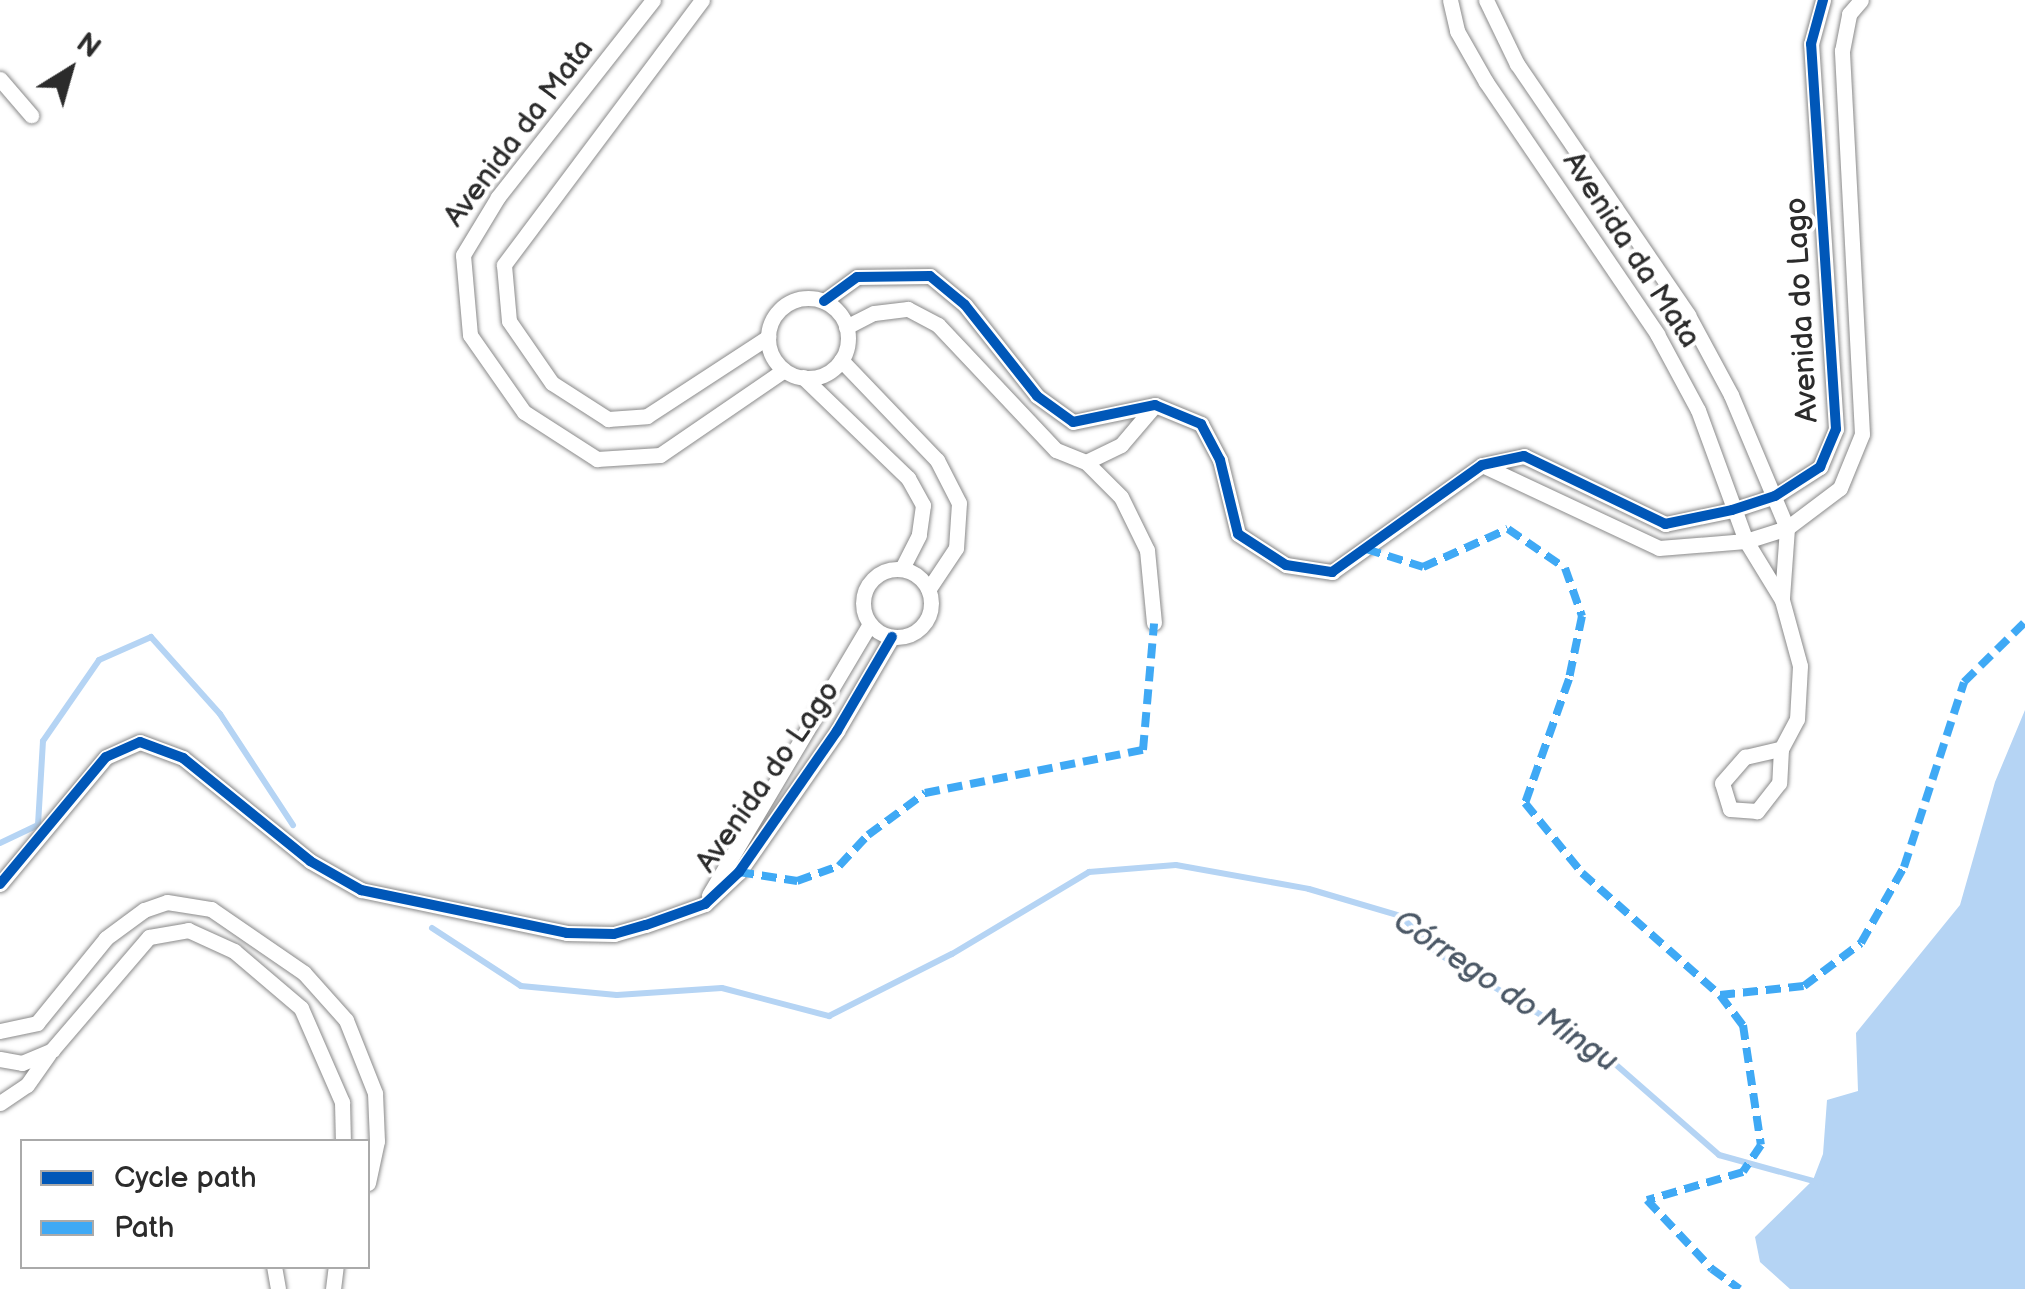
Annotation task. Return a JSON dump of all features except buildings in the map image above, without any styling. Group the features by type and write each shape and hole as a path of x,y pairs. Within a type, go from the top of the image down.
{"street":[{"name":"Avenida da Mata","path":"653,0 498,197 463,255 470,335 524,412 598,460 660,455 784,370"},
{"name":"Avenida da Mata","path":"702,0 504,265 509,322 552,383 608,418 647,416 768,337"},
{"name":"Avenida da Mata","path":"1450,0 1457,32 1486,82 1658,334 1698,410 1746,541 1782,600"},
{"name":"Avenida da Mata","path":"1486,0 1516,64 1688,316 1787,528"},
{"name":"Avenida do Lago","path":"1155,405 1201,424 1220,460 1238,534 1286,565 1332,572 1482,465 1524,456 1665,524 1775,496 1820,467 1836,429 1812,44 1822,0"},
{"name":"Avenida do Lago","path":"1482,465 1659,548 1746,541 1787,528 1840,488 1862,434 1842,52 1848,14 1861,0"},
{"path":"0,78 31,115"},
{"path":"841,360 937,460 959,503 956,548 928,590 924,624 892,636 870,624 862,602 870,580 902,569 918,535 923,505 908,478 803,378 784,370 768,337 785,304 824,301 858,277 930,276 965,305 1037,396 1073,422 1155,405"},
{"path":"803,378 831,370 841,360 846,327 824,301"},
{"path":"846,327 874,313 908,309 938,324 1056,450 1086,462 1122,498 1148,550 1154,623"},
{"path":"1086,462 1120,444 1155,405"},
{"path":"1782,749 1745,758 1722,783 1730,809 1744,815 1757,811 1778,783 1782,749 1798,720 1800,666 1782,600 1787,528"},
{"path":"902,569 928,590"},
{"name":"Avenida do Lago","path":"706,904 724,862 870,624"},
{"name":"Avenida do Lago","path":"0,884 106,757 140,742 183,758 310,861 360,890 402,903 568,932 614,934 706,904 738,872 892,636"},
{"path":"0,1031 37,1023 106,938 144,910 167,902 211,909 304,974 346,1020 375,1093 377,1140 370,1173"},
{"path":"0,1104 27,1085 52,1050 150,937 168,928 206,935 301,1008 342,1102 344,1139"},
{"path":"0,1059 22,1062 52,1050"}],"water":[{"path":"2025,710 2025,1289 1790,1289 1760,1262 1755,1237 1813,1180 1823,1154 1827,1100 1858,1091 1856,1033 1960,905 1995,782"}],"waterway":[{"name":"Córrego do Mingu","path":"0,843 38,825 43,741 99,660 151,637 220,714 293,825"},
{"name":"Córrego do Mingu","path":"432,928 521,986 617,995 722,988 829,1016 952,954 1089,872 1176,865 1309,889 1401,916 1437,953 1598,1049 1719,1155 1821,1183"}],"marked path":[{"path":"1366,549 1423,567 1508,529 1565,568 1582,616 1569,679 1525,803 1582,873 1720,995 1743,1025 1761,1145 1743,1172 1647,1200 1712,1269 1740,1289"},
{"path":"1720,995 1804,986 1861,943 1904,867 1964,682 2025,622"},
{"path":"739,872 797,881 839,866 868,835 925,793 1143,750 1154,623"}],"cycle path":[{"path":"824,301 857,277 930,276 965,305 1037,396 1073,422 1155,405 1201,424 1220,460 1238,534 1286,565 1332,572 1482,465 1524,456 1665,524 1732,510 1775,496 1820,467 1836,429 1811,44 1823,0"},
{"path":"0,884 106,757 140,742 183,758 310,861 361,890 567,933 614,934 705,904 739,872 837,731 892,637"}]}
